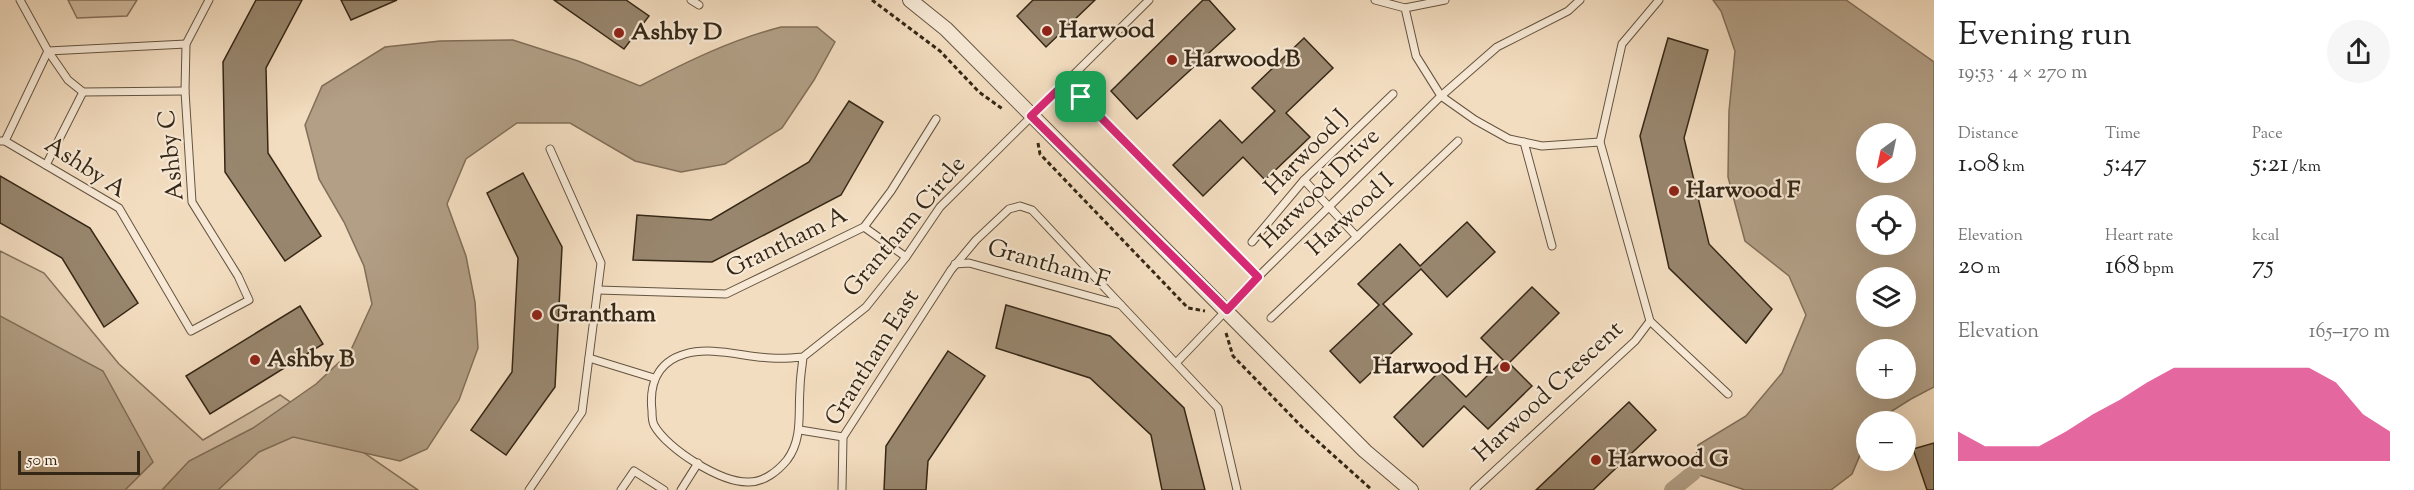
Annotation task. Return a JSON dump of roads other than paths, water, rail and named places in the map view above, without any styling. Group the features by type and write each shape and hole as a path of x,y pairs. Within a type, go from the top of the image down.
{"street":[{"path":"910,0 945,29 1365,451 1412,490"}],"lane":[{"path":"20,0 48,51 68,80 83,92 185,91"},
{"path":"48,51 186,44 209,0"},
{"path":"691,0 699,5"},
{"name":"Grantham Circle","path":"803,357 866,307 906,257 940,207 1149,0"},
{"path":"1375,0 1405,8 1445,0"},
{"name":"Harwood Drive","path":"1177,362 1258,277 1441,96 1497,47 1568,11 1580,0"},
{"path":"1659,0 1622,44 1600,142 1650,321 1728,394"},
{"path":"1405,8 1416,56 1441,96 1475,120 1509,139 1542,146 1600,142"},
{"name":"Ashby C","path":"176,302 191,331 249,300 238,276 192,202 185,91 186,44"},
{"path":"3,141 48,51"},
{"path":"1066,82 1258,277"},
{"path":"46,165 83,92"},
{"name":"Harwood J","path":"1252,242 1304,180 1393,94"},
{"name":"Grantham A","path":"598,290 726,294 864,227 891,191 936,119"},
{"name":"Ashby A","path":"3,141 119,208 176,302"},
{"name":"Harwood I","path":"1271,318 1458,141"},
{"path":"1524,142 1552,246"},
{"path":"529,490 582,412 601,263 550,149"},
{"path":"1304,180 1357,237"},
{"name":"Grantham East","path":"842,490 843,437 955,264 1009,208 1020,206 1032,210 1121,305"},
{"path":"864,227 906,257"},
{"name":"Grantham F","path":"955,264 969,263 1121,305 1218,408 1237,490"},
{"name":"Harwood Crescent","path":"1474,490 1635,341 1650,321"},
{"path":"700,352 772,358 803,357 800,430 788,459 770,476 750,482 726,479 698,464 671,444 653,424 650,397 654,378 668,363 684,354 700,352"},
{"path":"589,358 654,378"},
{"path":"800,430 843,437"},
{"path":"681,490 698,464"},
{"path":"621,490 634,471 664,490"}],"waterway":[{"path":"1672,490 1693,473"}],"place":[{"name":"Harwood","path":"1047,31"},
{"name":"Ashby D","path":"619,33"},
{"name":"Harwood B","path":"1172,60"},
{"name":"Harwood F","path":"1674,191"},
{"name":"Grantham","path":"537,315"},
{"name":"Ashby B","path":"255,360"},
{"name":"Harwood H","path":"1505,367"},
{"name":"Harwood G","path":"1596,460"}]}
